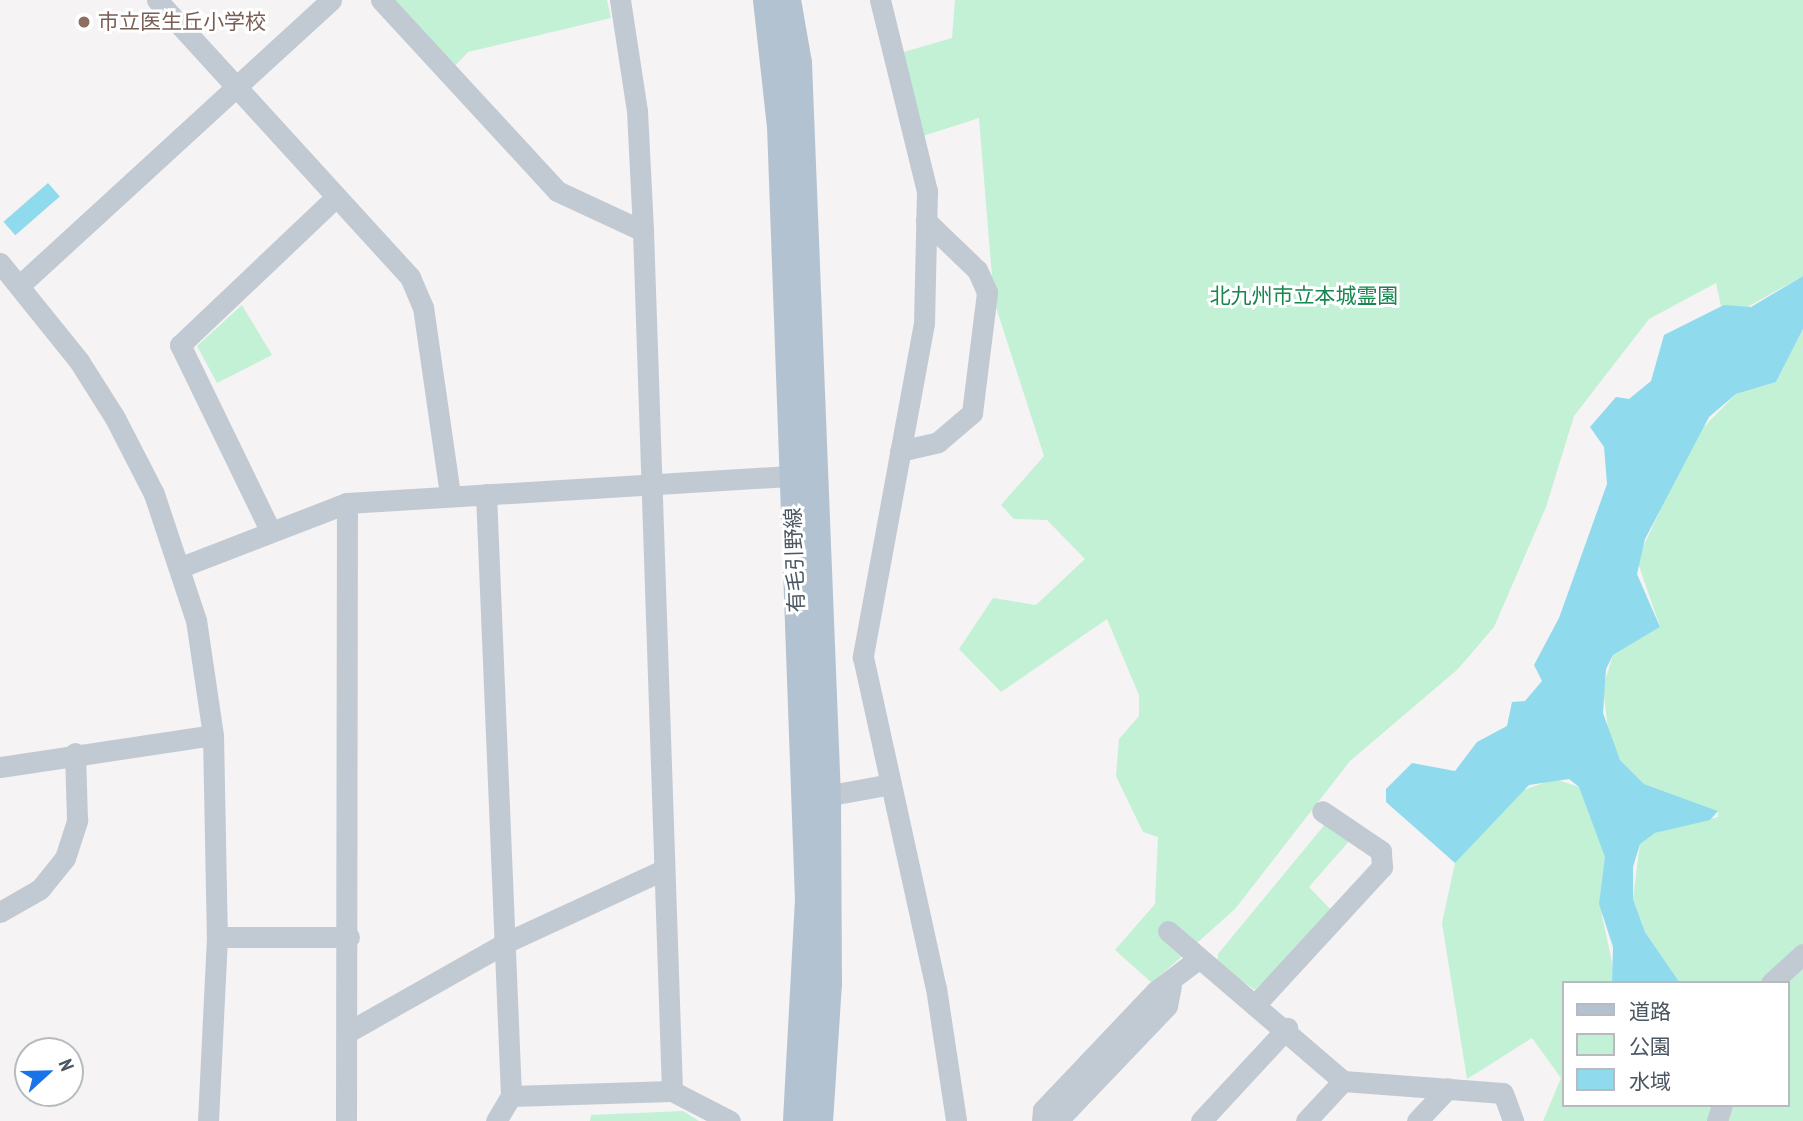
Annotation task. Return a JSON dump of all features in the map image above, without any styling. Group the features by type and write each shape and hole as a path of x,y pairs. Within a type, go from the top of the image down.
{"main road":[{"name":"有毛引野線","path":"766,0 780,126 803,475 816,798 829,983 820,1121"},
{"name":"有毛引野線","path":"788,0 799,63 803,475"},
{"name":"有毛引野線","path":"796,1121 808,986 816,798"}],"street":[{"path":"157,0 234,90 410,277 424,307 450,494"},
{"path":"20,285 331,0"},
{"path":"381,0 556,191 643,231"},
{"path":"620,0 637,111 643,231 672,1091"},
{"path":"880,0 927,191 924,323 863,657 936,988 956,1121"},
{"path":"270,530 180,345 335,197"},
{"path":"900,451 938,442 972,413 987,292 978,270 926,221"},
{"path":"0,263 20,285 115,418 181,567 196,620 213,736 217,937 208,1121"},
{"path":"181,567 270,530 347,503 450,494 803,475"},
{"path":"486,494 511,1096 496,1121"},
{"path":"346,1121 349,937 347,503"},
{"path":"0,767 75,753 213,736"},
{"path":"0,912 40,889 65,858 77,820 75,753"},
{"path":"816,798 891,784"},
{"path":"1255,1005 1382,867 1381,851 1322,811"},
{"path":"348,1032 505,943 663,870"},
{"path":"1168,931 1198,960 1287,1028 1343,1081"},
{"path":"217,937 349,937"},
{"path":"1773,981 1803,954"},
{"path":"1042,1121 1043,1110 1156,991 1171,986 1198,960"},
{"path":"1057,1121 1167,1006 1171,986"},
{"path":"1201,1121 1287,1028"},
{"path":"1306,1121 1343,1081 1353,1077 1503,1093 1513,1121"},
{"path":"1417,1121 1448,1088"},
{"path":"511,1096 672,1091 730,1121"}],"green space":[{"path":"388,0 607,0 611,18 468,52 452,69"},
{"name":"北九州市立本城霊園","path":"955,0 1803,0 1803,276 1742,310 1725,306 1722,311 1716,283 1649,319 1574,416 1546,507 1494,627 1458,669 1350,761 1235,909 1152,983 1115,950 1155,904 1158,837 1143,832 1116,776 1119,739 1139,716 1139,695 1107,619 1001,692 959,649 993,598 1036,605 1085,559 1047,520 1014,519 1001,505 1044,456 994,301 979,118 920,137 897,54 952,38"},
{"path":"242,305 272,355 217,383 197,346"},
{"path":"1803,329 1803,1121 1543,1121 1561,1078 1532,1038 1467,1079 1442,923 1455,863 1518,792 1555,779 1579,787 1596,819 1605,857 1602,916 1613,967 1612,981 1562,981 1562,1107 1789,1107 1789,981 1679,981 1645,932 1633,899 1640,843 1655,833 1718,817 1718,811 1644,784 1620,760 1609,738 1603,687 1613,655 1660,627 1637,560 1694,437 1736,394 1776,382"},
{"path":"1326,823 1350,840 1309,887 1334,913 1255,990 1217,963 1218,954"},
{"path":"683,1111 699,1121 590,1121 591,1115"}],"water":[{"path":"48,183 60,197 15,235 3,222"},
{"path":"1803,276 1803,329 1776,382 1736,394 1709,417 1645,539 1637,574 1660,627 1613,655 1606,669 1603,713 1620,760 1644,784 1718,811 1710,820 1655,833 1640,844 1633,867 1633,899 1645,932 1679,981 1612,981 1613,947 1599,904 1605,857 1579,787 1569,779 1529,785 1455,863 1386,802 1386,789 1412,763 1455,771 1477,742 1507,726 1512,702 1525,701 1542,681 1534,665 1559,618 1607,484 1604,447 1590,427 1616,397 1629,399 1651,381 1664,335 1724,305 1751,307"}],"place":[{"name":"市立医生丘小学校","path":"84,22"}]}
